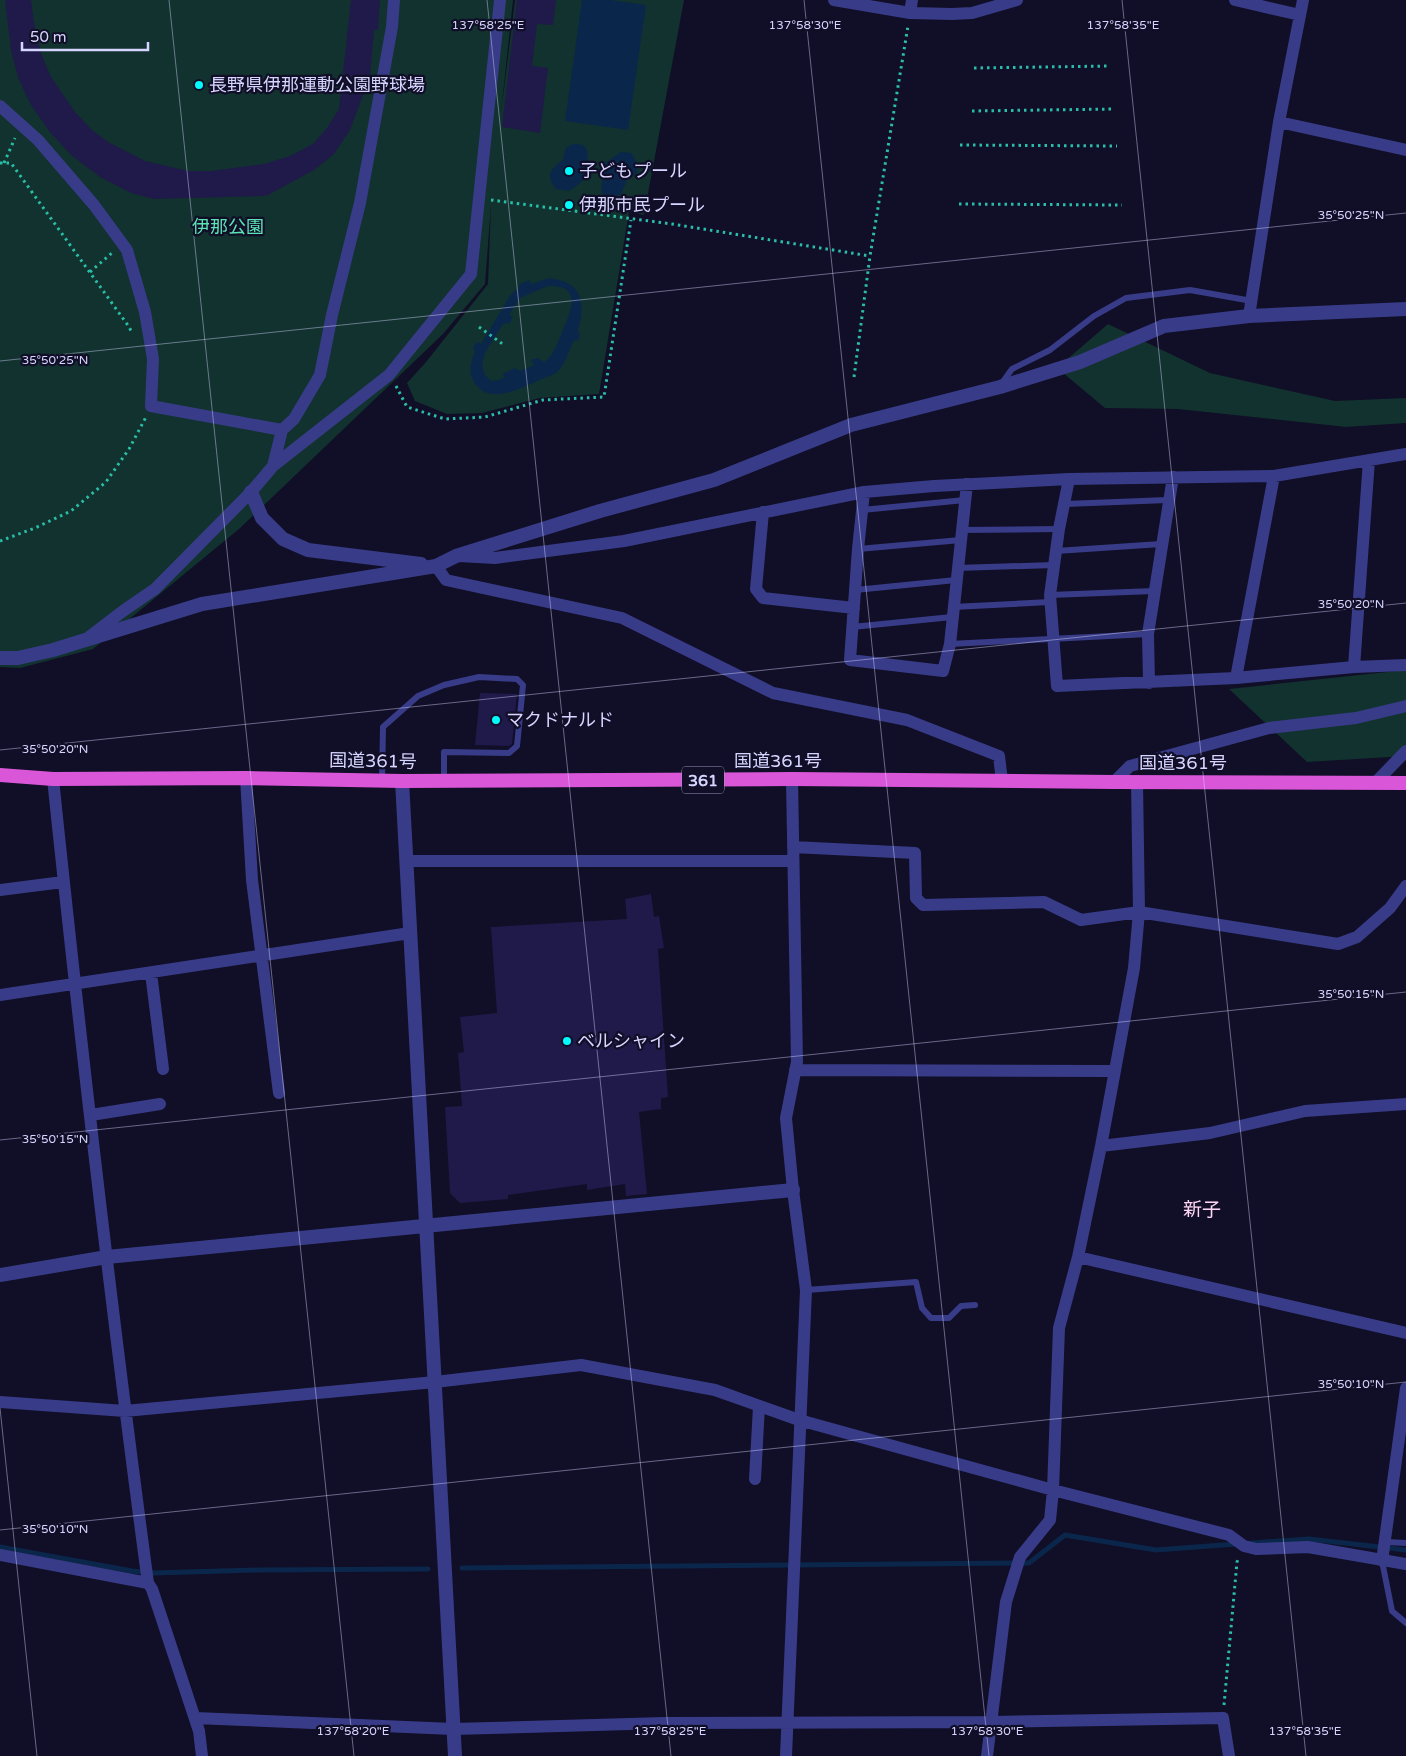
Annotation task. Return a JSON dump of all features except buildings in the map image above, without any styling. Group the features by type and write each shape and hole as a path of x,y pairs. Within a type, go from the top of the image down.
{"highway":[{"name":"国道361号","path":"0,775 53,779 246,778 402,781 792,779 1406,782"}],"street":[{"path":"273,466 282,430 294,419 320,375 332,315 360,203 392,27 394,0"},
{"path":"89,637 155,589 251,492 273,466 389,375 471,274 500,0"},
{"path":"834,0 972,13 1017,0"},
{"path":"1235,0 1300,15"},
{"path":"1249,316 1280,122 1303,0"},
{"path":"0,106 44,147 94,205 128,250 144,312 153,359 151,406 282,430"},
{"path":"1280,122 1406,150"},
{"path":"0,658 18,658 53,650 89,637 202,604 436,566 456,556 600,510 714,480 851,426 1000,386 1080,362 1164,326 1249,316 1406,309"},
{"path":"456,556 495,558 624,541 864,492 1069,479 1274,476 1406,454"},
{"path":"1354,667 1368,460"},
{"path":"1236,678 1274,476"},
{"path":"1149,683 1148,634 1173,477"},
{"path":"1069,479 1059,529 1050,599 1057,686 1236,678 1354,667 1406,665"},
{"path":"864,492 850,660 943,671 950,644 967,484"},
{"path":"251,492 262,518 283,539 308,550 436,566 446,580 622,618 773,693 907,720 999,756 1002,781"},
{"path":"763,512 756,590 763,598 854,608"},
{"path":"1114,782 1130,766 1269,728 1356,718 1406,706"},
{"path":"1376,782 1406,751"},
{"path":"246,778 252,880 279,1093"},
{"path":"53,779 63,882 108,1257 124,1411 147,1575 199,1731 202,1756"},
{"path":"786,1756 806,1290 786,1118 796,1062 792,779"},
{"path":"402,781 455,1756"},
{"path":"987,1756 1006,1602 1019,1562 1050,1520 1053,1490 1059,1328 1078,1257 1102,1146 1134,968 1139,912 1137,782"},
{"path":"793,848 915,853 916,898 923,905 1044,902 1081,920 1139,912 1338,944 1357,937 1390,908 1406,886"},
{"path":"406,861 793,861"},
{"path":"0,890 63,882"},
{"path":"0,995 410,933"},
{"path":"151,973 163,1069"},
{"path":"795,1070 1115,1071"},
{"path":"91,1115 160,1104"},
{"path":"1102,1146 1210,1133 1305,1111 1406,1104"},
{"path":"0,1275 108,1257 793,1190"},
{"path":"1078,1257 1406,1333"},
{"path":"0,1402 124,1411 436,1382 581,1365 715,1390 799,1420 1053,1490 1229,1535 1239,1542 1256,1549 1384,1550 1406,1564"},
{"path":"1384,1550 1406,1388"},
{"path":"755,1479 759,1406"},
{"path":"0,1555 147,1575"},
{"path":"194,1718 453,1729 664,1723 992,1722 1223,1718 1229,1756"}],"lane":[{"path":"1000,386 1012,369 1050,350 1094,316 1126,298 1190,290 1252,301"},
{"path":"862,510 965,500"},
{"path":"1065,504 1168,500"},
{"path":"858,549 961,535 1059,529"},
{"path":"1056,551 1161,544"},
{"path":"855,590 957,574 1054,565"},
{"path":"852,627 1050,599 1154,591"},
{"path":"950,644 1148,634"},
{"path":"382,780 383,727 418,696 444,685 479,677 517,679 523,685 517,746 510,753 444,752 444,781"},
{"path":"806,1290 916,1282 922,1308 931,1318 949,1318 960,1306 975,1306"},
{"path":"1406,1544 1384,1550 1392,1611 1406,1623"}],"path":[{"path":"854,377 870,256 911,6"},
{"path":"974,68 1110,66"},
{"path":"972,111 1114,109"},
{"path":"21,125 2,163 11,163 128,324 136,339"},
{"path":"960,145 1117,146"},
{"path":"478,198 672,224 870,256"},
{"path":"959,204 1122,205"},
{"path":"389,375 406,407 445,418 485,416 543,400 604,397 631,220"},
{"path":"90,272 123,244"},
{"path":"479,327 504,345"},
{"path":"0,542 71,511 106,482 130,449 151,406"},
{"path":"1223,1718 1225,1678 1239,1542"}],"green space":[{"name":"伊那公園","path":"0,0 513,0 501,113 515,0 684,0 644,215 629,212 599,394 540,398 482,413 447,414 415,401 407,383 488,284 491,205 485,284 443,334 239,529 93,649 20,668 0,667"},
{"path":"1108,324 1210,373 1335,401 1406,398 1406,423 1346,427 1178,409 1105,408 1057,368"},
{"path":"1406,670 1406,756 1307,762 1229,689"}],"water":[{"path":"582,0 610,0 646,5 628,130 565,121"},
{"name":"子どもプール","path":"574,144 583,145 587,150 587,171 581,182 569,191 556,189 551,180 550,173 563,160 567,148"},
{"path":"621,152 633,155 637,165 637,173 627,180 621,194 613,198 604,196 601,189 605,163"},
{"path":"549,278 560,280 575,289 581,302 578,330 580,335 578,341 574,340 563,364 553,374 510,392 492,394 484,392 477,387 471,375 472,358 475,352 473,347 477,342 481,344 511,294 517,290 520,284 529,280 531,284","holes":["548,286 566,290 572,301 571,309 553,353 544,362 538,358 531,360 534,365 520,371 515,368 502,374 505,377 492,381 486,375 483,361 503,324 510,323 513,316 509,315 520,298"]}],"waterway":[{"path":"462,1568 1029,1563 1065,1535 1156,1550 1236,1544"},
{"path":"1252,1543 1309,1539 1406,1550"},
{"path":"0,1547 132,1571 153,1573 428,1569"}],"place":[{"name":"長野県伊那運動公園野球場","path":"199,85"},
{"name":"子どもプール","path":"569,171"},
{"name":"伊那市民プール","path":"569,205"},
{"name":"マクドナルド","path":"496,720"},
{"name":"ベルシャイン","path":"567,1041"}],"district":[{"name":"新子","path":"1202,1209"}]}
